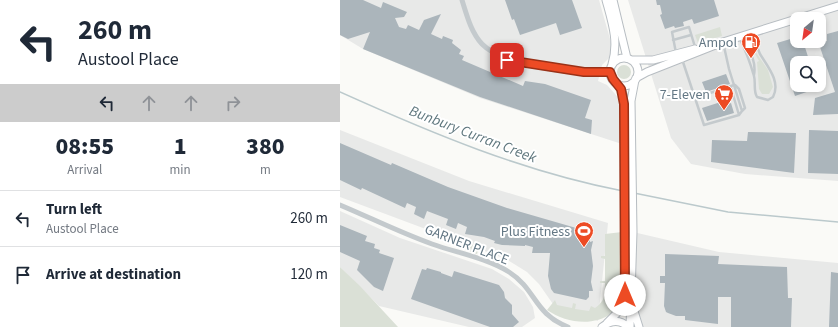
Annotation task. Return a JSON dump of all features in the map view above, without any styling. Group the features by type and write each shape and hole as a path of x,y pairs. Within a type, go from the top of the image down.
{"main road":[{"path":"606,0 615,36 615,53 611,69 613,79 618,84 624,100 629,156"},
{"path":"613,0 629,59 637,68 631,101 629,231 634,314 639,327"},
{"path":"611,69 618,60 629,59 644,61 679,55 838,6"},
{"path":"618,84 626,85 679,55 695,49 723,42"},
{"path":"605,325 621,309 625,299 629,231"},
{"path":"605,325 619,322 629,327 632,294"}],"street":[{"path":"462,0 470,26 478,39 489,50 500,57 513,61 570,71 596,73 611,69"},
{"name":"GARNER PLACE","path":"340,205 432,244 483,261 507,271 520,282 542,311 550,318 568,327"}],"lane":[{"path":"695,49 689,27 672,32 673,40 704,125 739,115 742,111 723,42"},
{"path":"738,37 743,46 754,77 754,92 757,97 768,100 773,98 776,87 773,74 760,53 752,32"},
{"path":"673,40 691,35"},
{"path":"695,98 731,88 734,85"},
{"path":"731,88 739,115"}],"shaded area":[{"path":"340,0 599,0 612,46 609,58 602,65 598,81 607,85 624,104 625,145 480,98 363,49 340,35"},
{"path":"628,0 838,0 838,181 745,174 691,164 671,138"},
{"path":"720,27 722,36 698,43 695,35"},
{"path":"752,42 755,51 768,70 773,87 769,94 762,94 759,89 757,62 759,61 749,43"},
{"path":"624,65 629,67 631,72 629,77 624,79 619,77 617,72 619,67"},
{"path":"340,130 469,181 608,223 598,321 555,307 539,284 527,272 506,259 340,197"},
{"path":"340,211 400,238 492,269 509,279 524,292 533,307 535,318 522,327 469,327 379,306 340,267"},
{"path":"622,232 622,289 620,302 614,311 605,317 596,320 580,322 562,318 547,310 555,300 557,305 572,308 573,303 576,304 575,309 589,311 591,306 595,308 603,300 605,283 600,283 600,281 605,281 605,259 601,258 601,256 605,256 605,234"},
{"path":"633,232 719,252 838,263 838,327 630,327"},
{"path":"458,239 479,247 477,254 455,246"},
{"path":"340,267 360,286 398,327 340,327"}],"building":[{"path":"340,0 363,0 381,8 383,2 407,12 404,17 395,18 399,27 406,29 408,25 419,30 424,20 441,14 431,34 442,39 443,36 453,40 452,43 461,50 459,54 464,56 462,60 523,86 525,81 545,84 591,100 585,118 592,120 591,134 480,97 363,49 370,32 348,39 340,35"},
{"path":"505,0 572,0 582,28 560,35 556,23 520,35 514,19 512,20"},
{"path":"656,0 714,0 719,16 694,24 692,19 683,22 684,26 675,28 674,26 665,29 660,15 662,14 660,5 657,5"},
{"path":"838,31 838,114 813,115 815,98 835,92 826,65 826,56 823,56 820,48 826,48 827,34"},
{"path":"790,39 790,48 805,48 808,56 790,56 790,81 777,43"},
{"path":"726,74 730,84 706,92 702,82"},
{"path":"794,92 807,92 795,96"},
{"path":"727,100 728,104 731,103 734,113 707,121 702,108"},
{"path":"809,130 838,131 838,174 808,173"},
{"path":"748,132 796,133 794,173 711,162 712,140 747,141"},
{"path":"340,143 448,187 507,208 590,232 590,242 593,241 591,250 593,266 591,282 593,291 589,291 589,297 586,300 554,293 551,289 548,276 550,253 532,253 533,247 525,245 502,245 494,243 495,241 484,237 465,234 467,227 458,223 456,229 446,225 448,219 427,211 424,219 414,214 416,207 407,203 405,208 362,188 361,190 340,180"},
{"path":"340,225 367,236 365,241 375,244 374,248 380,250 379,253 394,258 383,291 374,287 357,270 360,261 340,252"},
{"path":"665,254 719,256 718,264 787,267 788,298 792,298 791,327 731,327 731,297 718,297 718,324 685,320 685,316 676,316 666,312 664,306 665,283 660,283 660,276 665,276"},
{"path":"427,268 452,277 454,271 499,285 504,292 505,298 512,305 512,314 519,322 513,327 490,327 411,299 422,269 426,270"},
{"path":"831,272 838,273 838,327 829,327"}],"waterway":[{"name":"Bunbury Curran Creek","path":"340,92 478,150 550,173 623,191"},
{"name":"Bunbury Curran Creek","path":"634,193 728,212 838,222"}],"place":[{"name":"Ampol","path":"751,59"},
{"name":"7-Eleven","path":"724,111"},
{"name":"Plus Fitness","path":"584,248"}],"route":[{"path":"507,60 570,71 596,73 610,72 613,79 621,89 624,104 625,295"}]}
